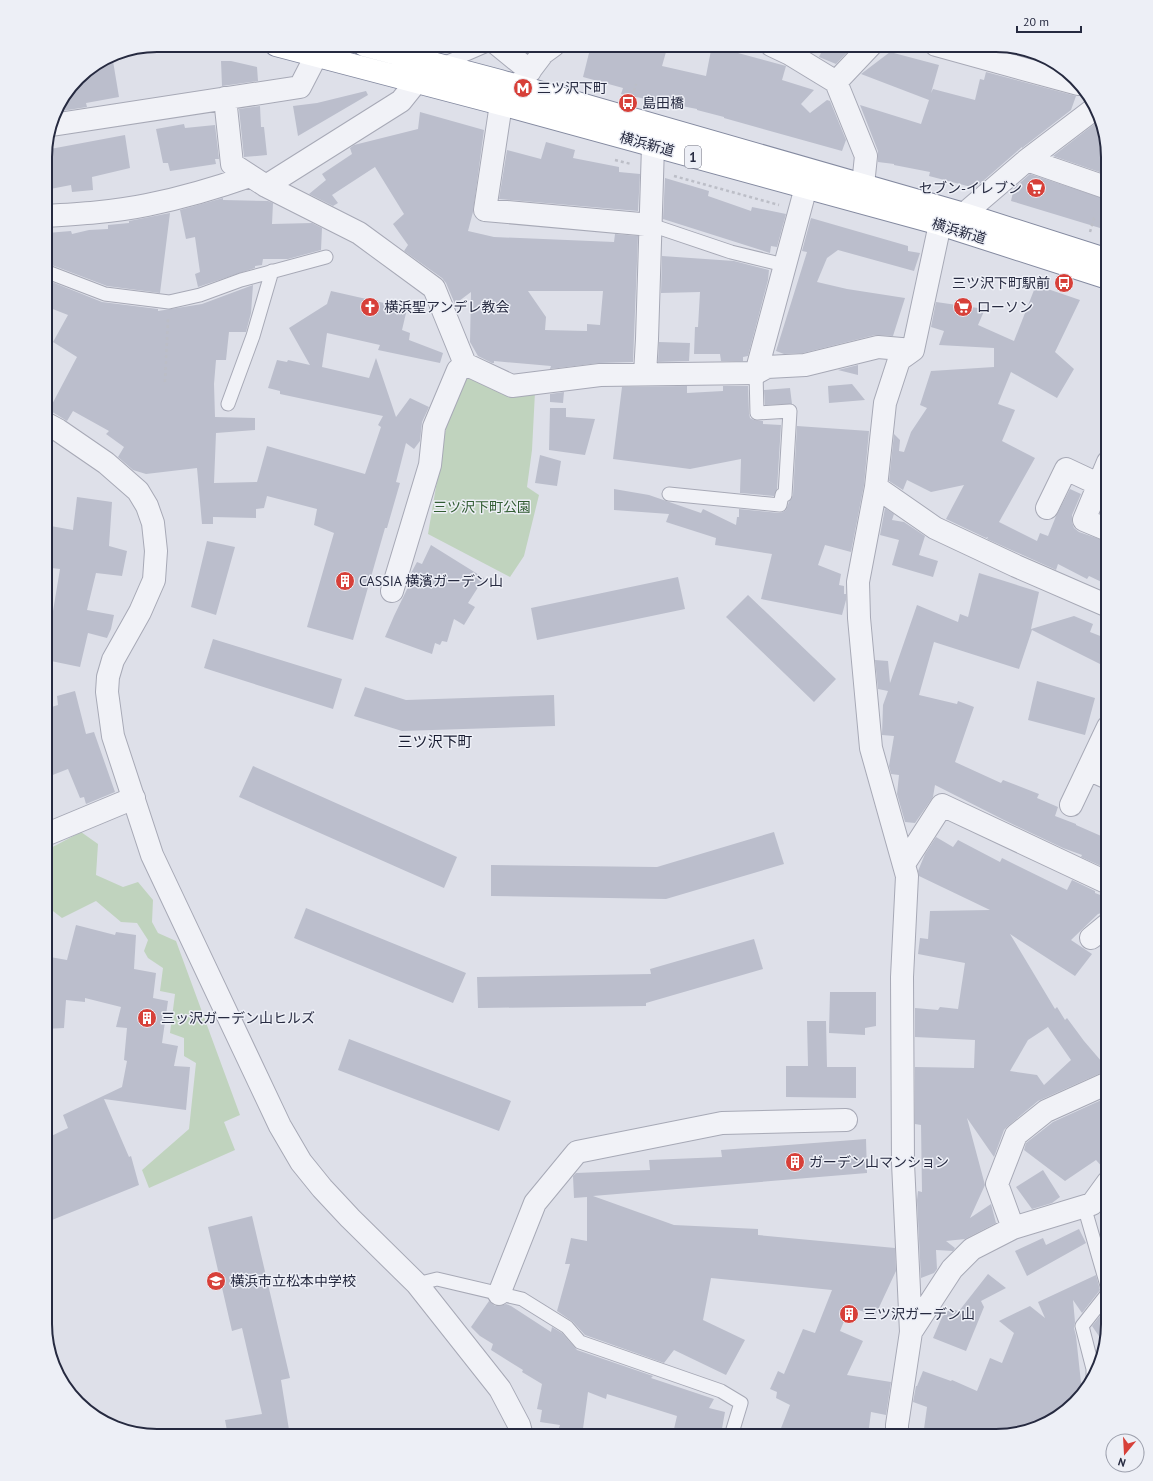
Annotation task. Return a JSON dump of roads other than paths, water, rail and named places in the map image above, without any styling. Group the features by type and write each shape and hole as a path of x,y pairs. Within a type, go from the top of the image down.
{"highway":[{"name":"横浜新道","path":"320,52 417,81 940,224 1101,276"},
{"name":"横浜新道","path":"390,52 439,65 524,78 863,185 964,214 1101,258"}],"street":[{"path":"58,124 300,87 317,52"},
{"path":"504,52 524,78 544,52"},
{"path":"786,52 836,82 866,156 863,185"},
{"path":"836,82 864,52"},
{"path":"961,52 1068,81"},
{"path":"52,216 104,212 146,206 211,189 258,181 402,101 417,81"},
{"path":"225,98 232,164 258,181 339,227 359,234 434,288 466,364 512,386 600,375 756,373 767,367 805,365 878,347 913,350"},
{"path":"501,104 485,210 651,225"},
{"path":"964,214 1027,160 1090,112"},
{"path":"645,374 648,339 653,146"},
{"path":"1027,160 1101,186"},
{"path":"756,373 806,187"},
{"path":"897,1429 911,1332 903,1163 902,977 907,876 871,748 859,618 858,582 876,487 885,403 899,360 913,350 940,224"},
{"path":"392,591 430,465 434,427 458,370 466,364"},
{"path":"52,427 106,464 138,491 147,506 153,523 156,551 154,580 140,612 113,660 107,684 113,736 152,855 280,1126 301,1162 322,1188 350,1218 417,1284 500,1390 520,1429"},
{"path":"1047,508 1066,469 1098,484"},
{"path":"1101,477 1084,520 1101,527"},
{"path":"876,487 935,528 1016,566 1101,603"},
{"path":"1072,805 1101,742"},
{"path":"1088,769 1101,775"},
{"path":"52,832 134,798"},
{"path":"904,864 942,805 1101,880"},
{"path":"1091,938 1101,930"},
{"path":"1013,1228 997,1184 1016,1135 1046,1111 1101,1086"},
{"path":"499,1294 535,1203 577,1152 722,1123 846,1120"},
{"path":"911,1332 952,1269 972,1249 1013,1228 1092,1204 1101,1192"}],"lane":[{"path":"439,65 470,52"},
{"path":"651,225 731,252 784,265"},
{"path":"52,274 105,294 169,302 200,295 241,280 326,257"},
{"path":"228,404 253,336 272,271"},
{"path":"669,494 780,505 782,495 785,495 790,411 757,413 756,373"},
{"path":"1084,1206 1101,1265"},
{"path":"417,1284 437,1279 522,1299 567,1327 580,1342 721,1391 741,1403 733,1429"},
{"path":"1092,1366 1082,1326 1101,1302"}],"place":[{"name":"三ツ沢下町","path":"523,88"},
{"name":"島田橋","path":"628,103"},
{"name":"セブン-イレブン","path":"1036,188"},
{"name":"三ツ沢下町駅前","path":"1064,283"},
{"name":"横浜聖アンデレ教会","path":"370,307"},
{"name":"ローソン","path":"963,307"},
{"name":"CASSIA 横濱ガーデン山","path":"345,581"},
{"name":"三ッ沢ガーデン山ヒルズ","path":"147,1018"},
{"name":"ガーデン山マンション","path":"795,1162"},
{"name":"横浜市立松本中学校","path":"216,1281"},
{"name":"三ツ沢ガーデン山","path":"849,1314"}],"district":[{"name":"三ツ沢下町","path":"435,741"}],"park label":[{"name":"三ツ沢下町公園","path":"482,507"}]}
